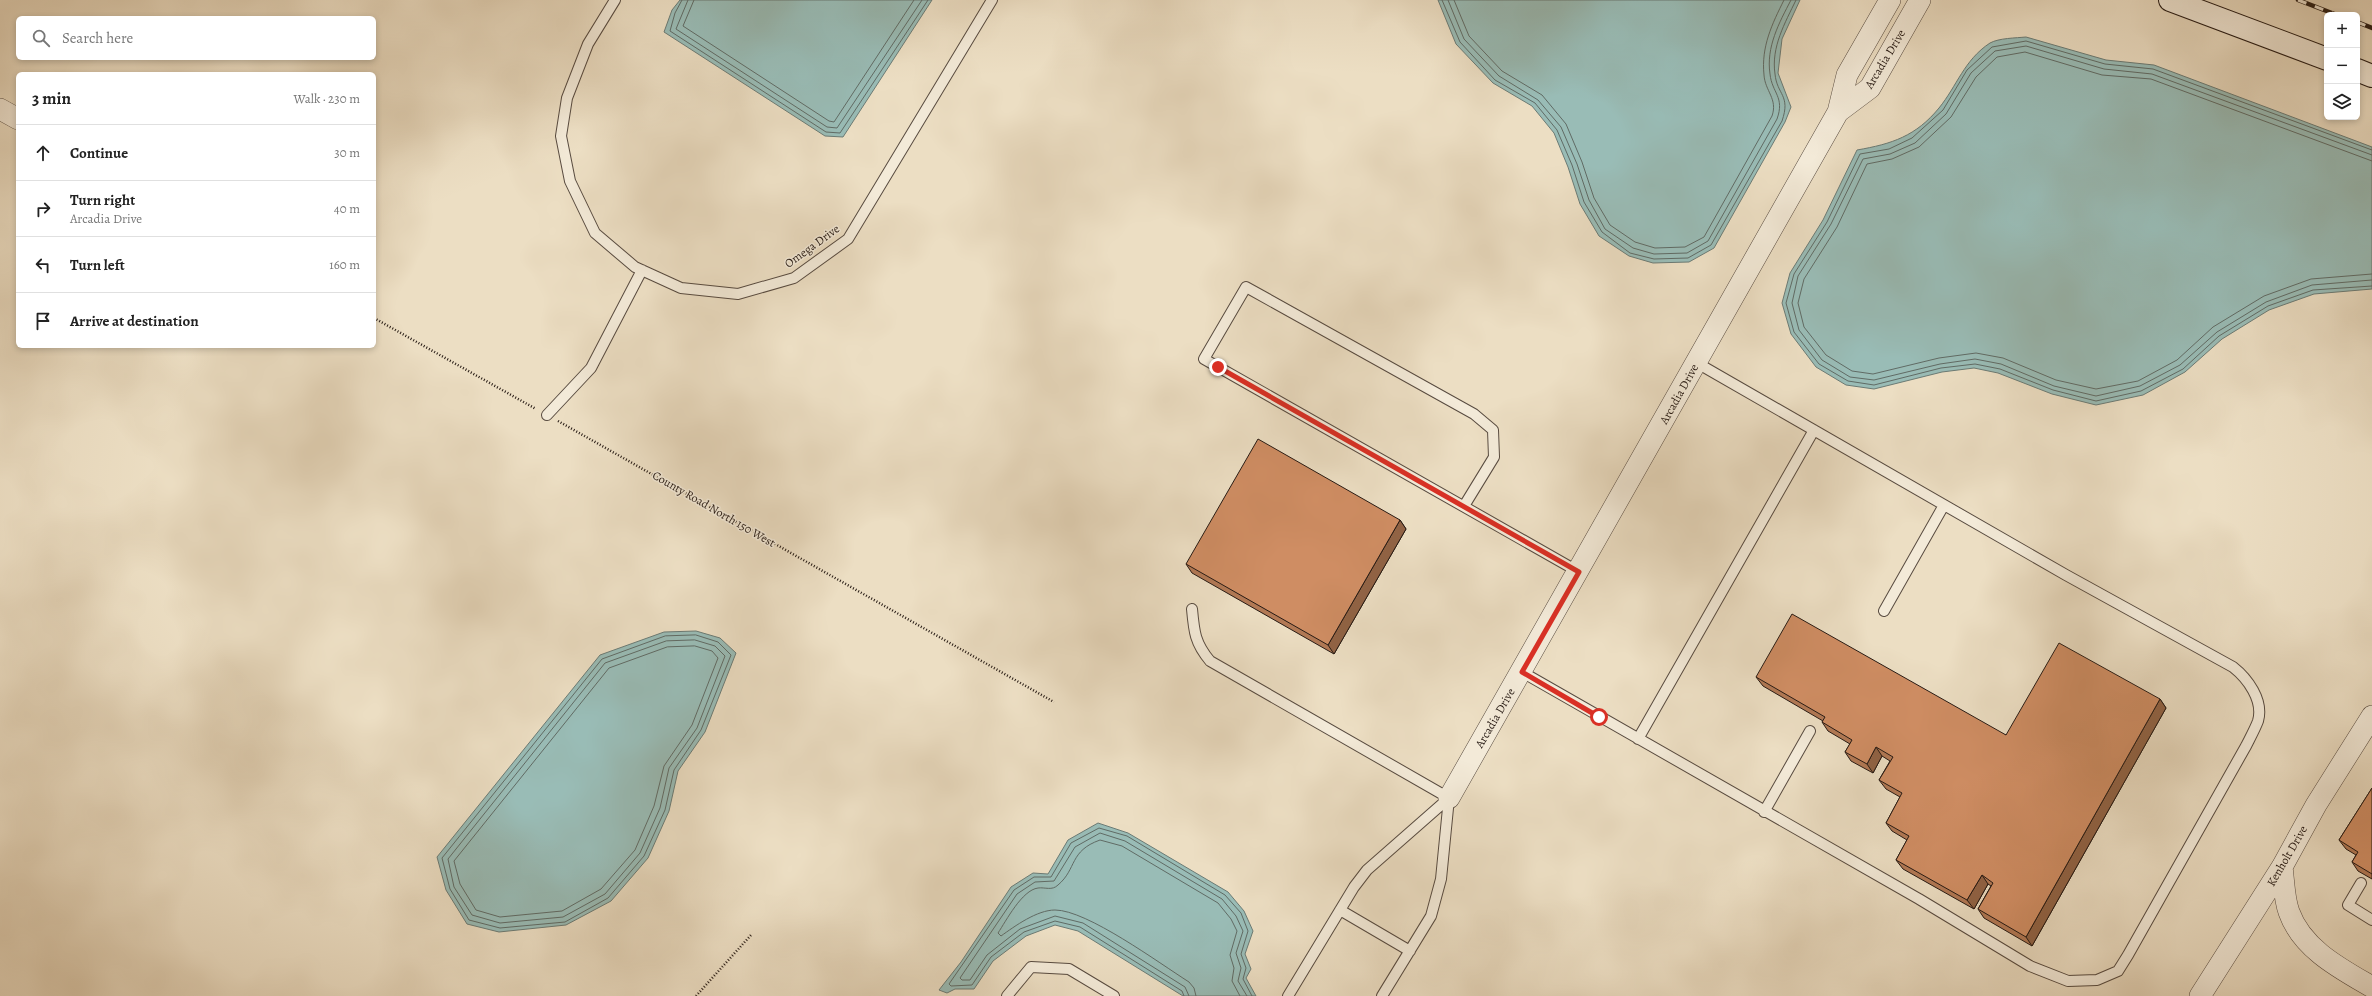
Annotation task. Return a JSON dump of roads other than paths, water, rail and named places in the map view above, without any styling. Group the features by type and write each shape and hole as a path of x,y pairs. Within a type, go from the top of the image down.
{"main road":[{"path":"2170,0 2324,58"},
{"path":"2360,71 2372,76"}],"street":[{"path":"1838,112 1847,75 1890,0"},
{"name":"Arcadia Drive","path":"1449,798 1579,572 1838,112 1870,88 1920,0"},
{"path":"0,109 16,118"},
{"name":"Kenholt Drive","path":"2200,996 2282,867 2316,805 2370,724"},
{"path":"2282,867 2289,912 2301,934 2318,952 2338,968 2372,987"}],"lane":[{"name":"Omega Drive","path":"615,0 588,44 567,98 560,136 570,181 594,233 635,267 681,288 738,294 794,278 848,239 992,0"},
{"path":"547,415 590,368 642,270"},
{"path":"1464,506 1494,458 1493,430 1474,414 1246,286 1204,359 1579,572"},
{"path":"1522,672 1764,812 1919,899 2030,966 2068,981 2097,980 2118,970 2128,955 2246,746 2258,719 2256,696 2245,676 2232,667 1944,505 1697,363"},
{"path":"1638,739 1814,430"},
{"path":"1884,611 1944,505"},
{"path":"1192,609 1194,630 1200,648 1210,661 1449,798"},
{"path":"1764,812 1810,730"},
{"path":"1288,996 1340,910 1367,870 1449,798"},
{"path":"1382,996 1431,916 1441,879 1449,798"},
{"path":"2361,883 2348,905 2372,920"},
{"path":"1340,910 1410,951"},
{"path":"1006,996 1031,967 1069,968 1114,996"}],"water":[{"path":"680,0 932,0 843,137 825,136 664,32 672,10"},
{"path":"1438,0 1800,0 1782,39 1778,73 1791,107 1785,122 1714,248 1689,262 1653,263 1629,256 1599,236 1580,204 1568,167 1554,133 1532,106 1493,83 1456,44"},
{"path":"2026,37 2106,60 2154,65 2372,147 2372,289 2314,294 2269,310 2222,339 2185,372 2143,395 2096,405 2052,394 1998,373 1974,368 1942,372 1874,389 1846,385 1816,367 1791,334 1782,303 1790,273 1823,220 1857,150 1892,141 1921,126 1939,108 1967,65 1981,50 1990,43 1998,40"},
{"path":"696,631 720,638 736,653 705,732 678,771 669,811 648,858 611,901 566,925 499,932 467,924 446,890 437,857 600,655 664,632"},
{"path":"1098,823 1128,833 1228,892 1244,911 1253,931 1245,954 1251,969 1246,978 1256,996 1183,996 1078,931 1055,925 1026,936 993,961 974,989 955,989 947,993 939,990 961,962 1011,887 1033,873 1048,874 1068,840"}],"railway":[{"path":"2298,0 2329,12"},
{"path":"2360,23 2372,28"}]}
